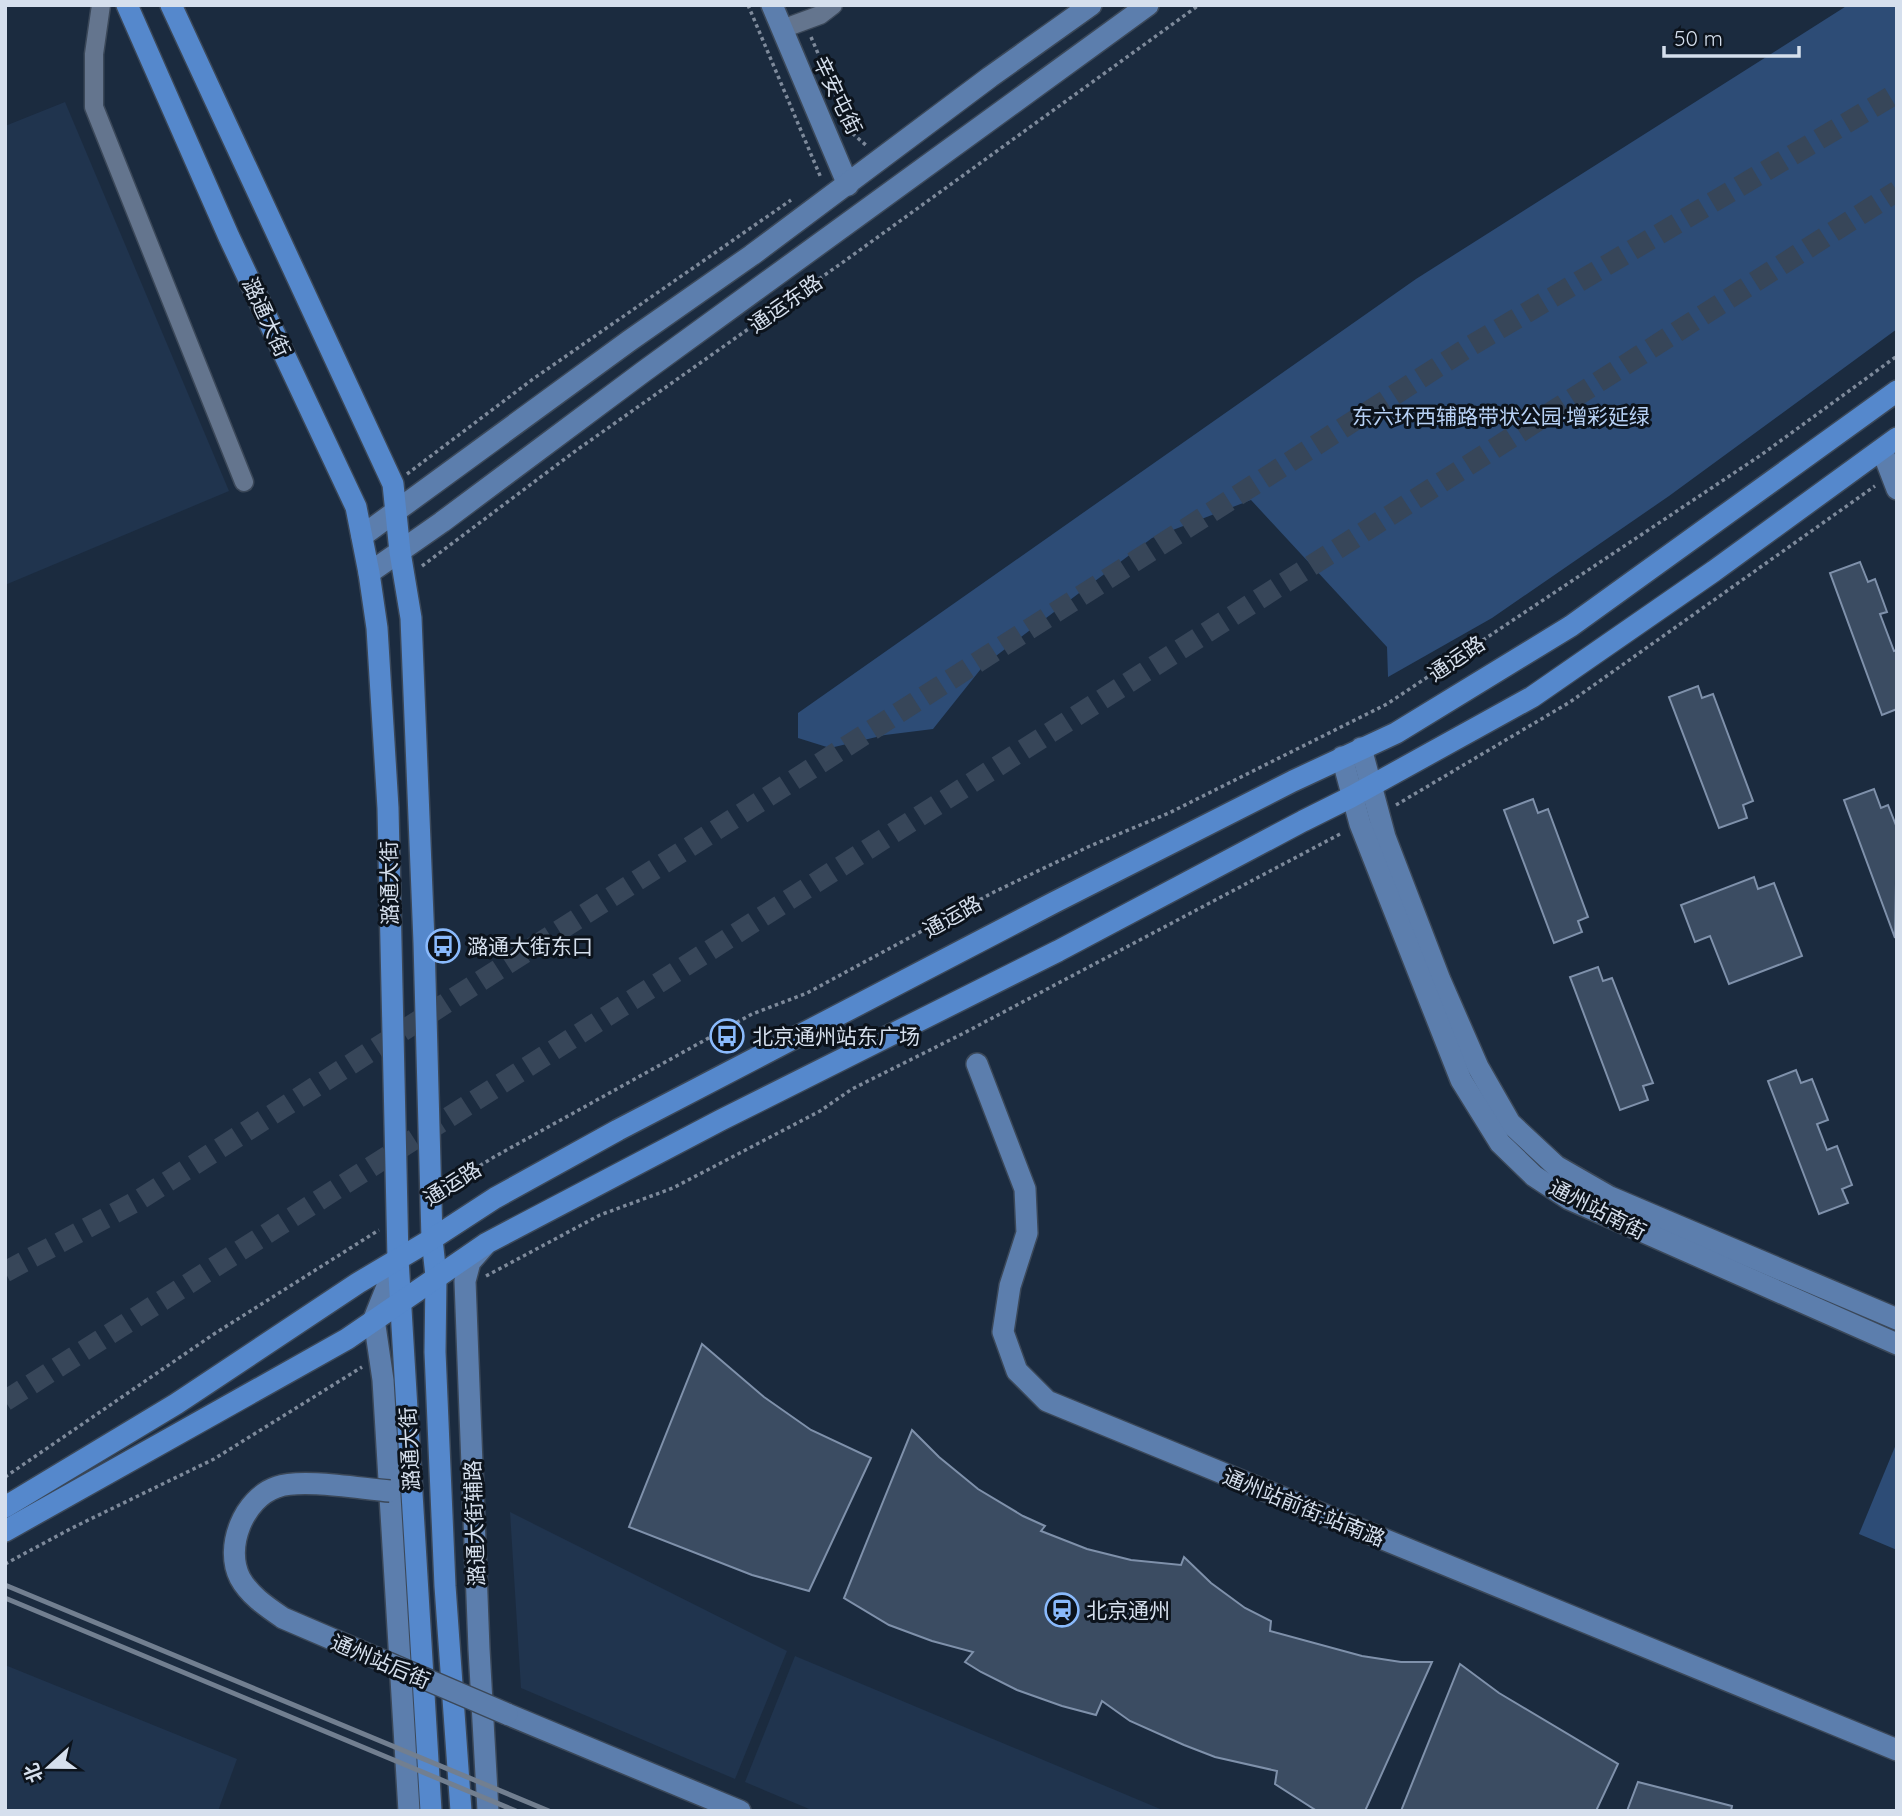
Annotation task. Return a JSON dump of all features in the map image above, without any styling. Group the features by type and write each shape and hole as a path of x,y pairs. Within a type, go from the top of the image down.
{"main road":[{"name":"潞通大街","path":"127,5 229,237 356,507 369,573 377,628 388,808 398,1259 431,1811"},
{"name":"潞通大街","path":"171,5 393,484 400,552 411,618 432,1239 436,1276 435,1352 445,1586 461,1811"},
{"name":"辛安屯街","path":"772,5 848,185"},
{"path":"362,536 848,185 990,77 1091,5"},
{"name":"通运东路","path":"369,573 1148,5"},
{"name":"通运路","path":"5,1507 176,1404 495,1198 618,1130 1066,896 1396,733 1571,626 1897,391"},
{"path":"5,1531 348,1339 487,1243 722,1120 1058,951 1351,797 1532,697 1714,571 1889,444 1894,482"},
{"name":"通州站南街","path":"1351,753 1373,785 1385,837 1440,980 1478,1067 1510,1123 1556,1166 1610,1197 1897,1319"},
{"name":"通州站南街","path":"1351,753 1351,797 1360,824 1461,1080 1500,1143 1534,1177 1569,1199 1897,1344"},
{"name":"通州站前街;站南潞","path":"977,1064 1026,1189 1027,1233 1010,1286 1003,1332 1017,1371 1047,1401 1897,1750"},
{"name":"潞通大街辅路","path":"487,1243 470,1262 465,1288 488,1811"},
{"path":"398,1259 374,1319 383,1380 409,1811"},
{"name":"通州站后街","path":"390,1491 301,1484 276,1487 255,1501 239,1523 234,1548 239,1577 258,1600 283,1618 740,1811"}],"street":[{"path":"101,5 94,54 94,107 244,482"},
{"path":"782,29 820,15 833,5"}],"path":[{"path":"748,5 821,178"},
{"name":"通运东路","path":"405,580 448,544 574,452 1199,5"},
{"name":"辛安屯街","path":"804,21 852,133 883,159"},
{"path":"812,185 874,138"},
{"path":"393,484 543,372 791,199"},
{"name":"通运路","path":"431,1196 494,1157 622,1089 752,1014 807,993 1006,887 1090,846 1169,813 1387,704 1761,455 1897,356"},
{"path":"1380,813 1414,796 1570,702 1894,482"},
{"path":"465,1288 600,1215 685,1182 820,1111 852,1089 964,1033 1360,824"},
{"path":"5,1477 215,1334 397,1217"},
{"path":"5,1564 61,1533 214,1459 380,1356"}],"shaded area":[{"path":"65,102 229,491 5,585 5,126"},
{"path":"510,1512 787,1651 735,1779 521,1688"},
{"path":"795,1656 1165,1811 814,1811 745,1782"},
{"path":"5,1665 237,1759 218,1811 5,1811"}],"green space":[{"name":"东六环西辅路带状公园·增彩延绿","path":"1848,5 1897,5 1897,329 1669,496 1492,618 1388,677 1387,647 1251,500 1152,538 984,665 933,729 885,735 830,748 798,738 798,713 1416,279"},
{"path":"1897,1442 1897,1550 1859,1534"}],"building":[{"path":"1860,562 1868,582 1875,579 1887,612 1880,614 1894,651 1897,650 1897,709 1882,715 1830,573"},
{"path":"1698,686 1702,698 1713,694 1753,801 1743,805 1747,818 1719,828 1669,697"},
{"path":"1874,789 1881,808 1888,805 1897,828 1895,938 1844,800"},
{"path":"1533,799 1538,813 1548,809 1588,917 1578,921 1582,932 1554,943 1504,810"},
{"path":"1754,877 1758,889 1774,883 1802,956 1729,984 1710,936 1695,942 1681,905"},
{"path":"1598,967 1603,981 1612,978 1653,1083 1643,1086 1648,1100 1620,1110 1570,977"},
{"path":"1796,1070 1801,1083 1812,1079 1828,1120 1817,1124 1827,1150 1837,1146 1852,1185 1842,1189 1848,1203 1819,1214 1768,1081"},
{"path":"702,1344 764,1397 811,1430 871,1458 809,1591 752,1575 629,1527"},
{"path":"912,1430 939,1457 978,1489 1045,1526 1041,1531 1087,1549 1131,1560 1181,1565 1184,1557 1211,1583 1245,1608 1271,1621 1270,1631 1362,1656 1401,1662 1432,1662 1365,1811 1317,1811 1275,1784 1277,1771 1215,1757 1184,1745 1130,1721 1102,1701 1096,1715 1017,1690 965,1662 973,1652 889,1625 844,1598"},
{"path":"1460,1664 1499,1693 1618,1764 1596,1811 1401,1811"},
{"path":"1638,1782 1732,1806 1731,1811 1627,1811"}],"tunnel":[{"path":"5,1272 139,1200 1472,345 1897,93"},
{"path":"5,1401 1897,191"}],"railway":[{"path":"5,1585 549,1811"},
{"path":"5,1598 516,1811"}],"place":[{"name":"潞通大街东口","path":"443,946"},
{"name":"北京通州站东广场","path":"727,1036"},
{"name":"北京通州","path":"1062,1610"}]}
